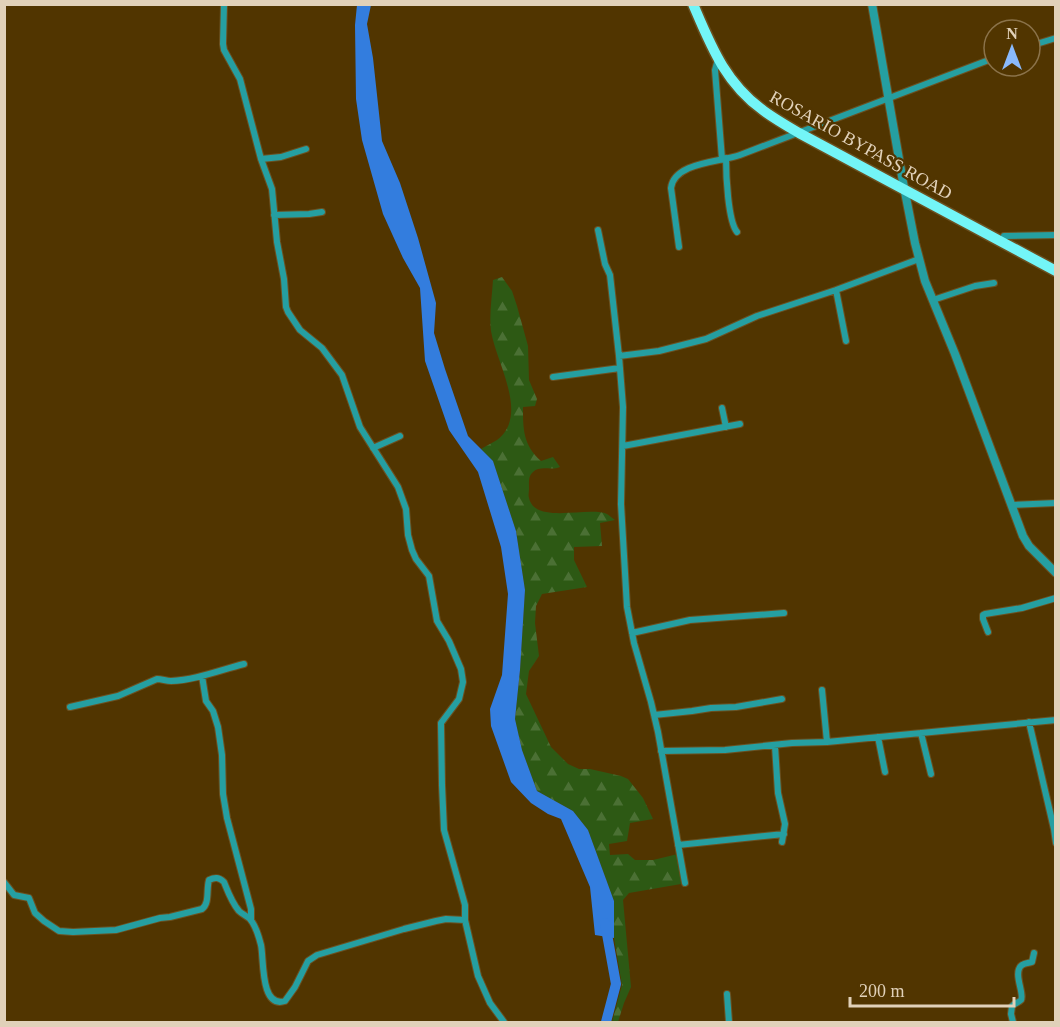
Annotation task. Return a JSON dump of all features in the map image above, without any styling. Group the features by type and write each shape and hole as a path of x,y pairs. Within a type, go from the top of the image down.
{"main road":[{"name":"ROSARIO BYPASS ROAD","path":"693,4 712,51 735,85 763,111 1056,264"},
{"name":"ROSARIO BYPASS ROAD","path":"700,4 718,49 738,79 764,105 803,131"},
{"name":"ROSARIO BYPASS ROAD","path":"904,185 1056,271"}],"street":[{"path":"224,4 224,50 240,79 261,159 272,189 286,308 300,330 322,348 342,375 360,427 402,495 412,550 429,576 437,621 456,656 464,677 459,699 441,726 444,830 465,905 465,920 475,966 490,1004 504,1023"},
{"path":"872,4 904,185 925,281 1023,536 1029,546 1056,573"},
{"path":"718,59 715,70 724,158 732,225 737,232"},
{"path":"679,247 671,188 672,181 679,174 712,160 734,157 982,63"},
{"path":"261,159 280,157 306,149"},
{"path":"274,215 322,212"},
{"path":"598,230 605,264 610,275 620,368 623,407 621,485 626,592 632,633 662,751 685,883"},
{"path":"1004,236 1056,235"},
{"path":"619,356 659,351 706,339 757,316 919,259"},
{"path":"933,300 975,286 994,283"},
{"path":"836,290 846,341"},
{"path":"553,377 620,368"},
{"path":"722,408 726,427"},
{"path":"623,446 740,424"},
{"path":"373,448 400,436"},
{"path":"1012,505 1056,503"},
{"path":"988,632 982,619 985,614 1028,607 1056,598"},
{"path":"632,633 690,620 784,613"},
{"path":"70,707 118,696 157,679 170,681 202,676 244,664"},
{"path":"202,676 206,701 213,711 218,727 227,818 251,909 251,920 262,947 263,972 272,1000 279,1003 285,1001 308,961 317,956 426,923 446,919 465,920"},
{"path":"822,690 827,742"},
{"path":"654,715 736,707 782,699"},
{"path":"662,751 725,750 827,742 1056,720"},
{"path":"1029,722 1056,843"},
{"path":"921,732 931,774"},
{"path":"878,737 885,772"},
{"path":"678,845 783,838 785,824 778,793 775,746"},
{"path":"4,882 14,895 28,898 35,913 59,931 116,930 202,909 205,907 210,880 215,878 224,882 233,903 251,920"},
{"path":"1012,1023 1012,1006 1022,996 1019,969 1032,962 1034,953"},
{"path":"727,994 729,1023"}],"green space":[{"path":"502,277 512,291 517,306 528,346 529,380 537,399 535,406 523,407 527,443 541,461 553,457 560,467 539,469 533,472 529,480 529,498 533,506 541,511 551,513 598,512 607,514 615,520 600,523 602,546 574,547 574,560 587,587 542,594 536,606 535,623 539,656 529,671 526,694 551,747 568,764 579,769 590,769 628,779 643,798 653,819 630,823 627,841 609,844 610,855 628,854 635,860 653,860 678,854 681,884 629,893 623,900 631,987 618,1022 612,1022 622,985 614,938 614,901 588,830 573,811 537,791 522,750 515,719 525,590 516,531 493,461 481,449 497,440 506,429 511,417 508,388 490,325 493,280"}],"water":[{"path":"357,5 371,5 367,24 382,141 400,183 436,303 434,333 468,436 493,461 516,531 525,590 515,719 522,750 537,791 573,811 588,830 614,901 614,938 595,935 590,887 561,819 531,803 511,782 491,726 490,709 502,675 508,594 501,547 478,472 449,430 425,361 420,288 383,214 362,140 356,99"}],"waterway":[{"path":"605,923 616,984 606,1022"}]}
